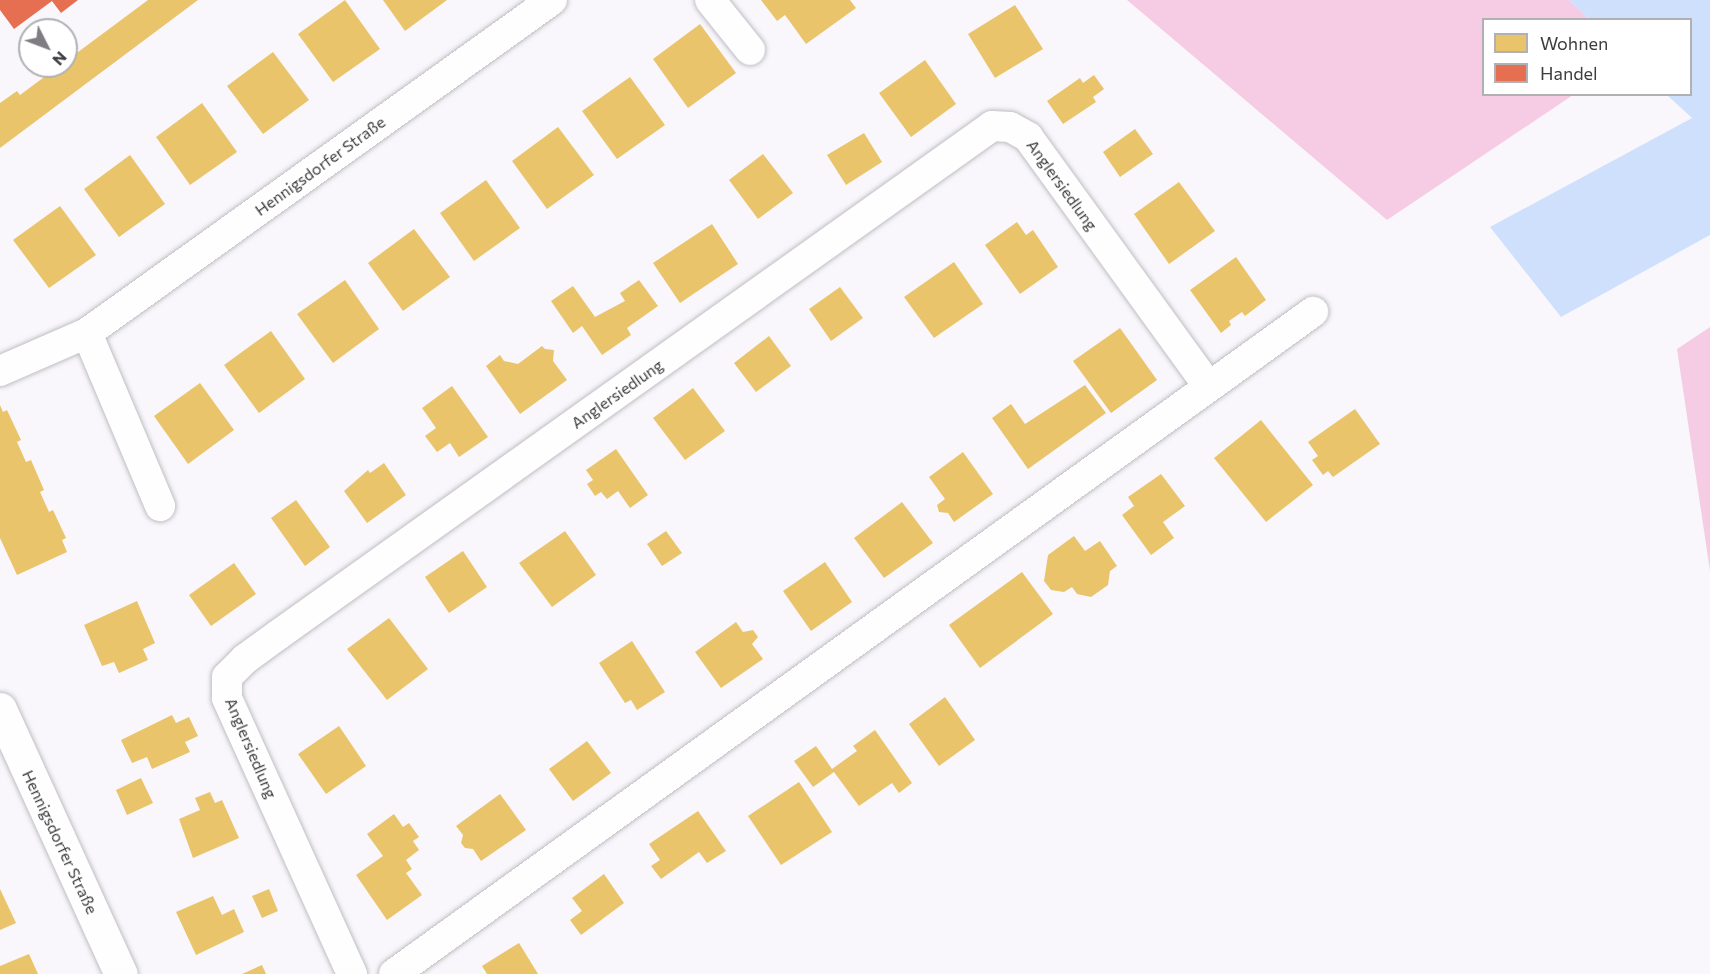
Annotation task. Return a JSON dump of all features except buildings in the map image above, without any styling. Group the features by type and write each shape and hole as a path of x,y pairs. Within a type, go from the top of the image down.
{"main road":[{"name":"Hennigsdorfer Straße","path":"0,709 121,974"}],"street":[{"name":"Hennigsdorfer Straße","path":"0,371 87,333 552,0"},
{"path":"710,0 750,50"},
{"name":"Anglersiedlung","path":"352,974 227,698 227,677 245,659 278,635 992,126 1010,127 1028,137 1208,386"},
{"path":"394,974 1313,312"},
{"path":"87,333 160,506"}],"shaded area":[{"path":"1127,0 1569,0 1588,18 1482,18 1482,96 1572,96 1387,220"},
{"path":"1710,327 1710,571 1677,349"}],"water":[{"path":"1569,0 1710,0 1710,235 1561,317 1490,227 1692,118 1668,96 1692,96 1692,18 1588,18"}]}
